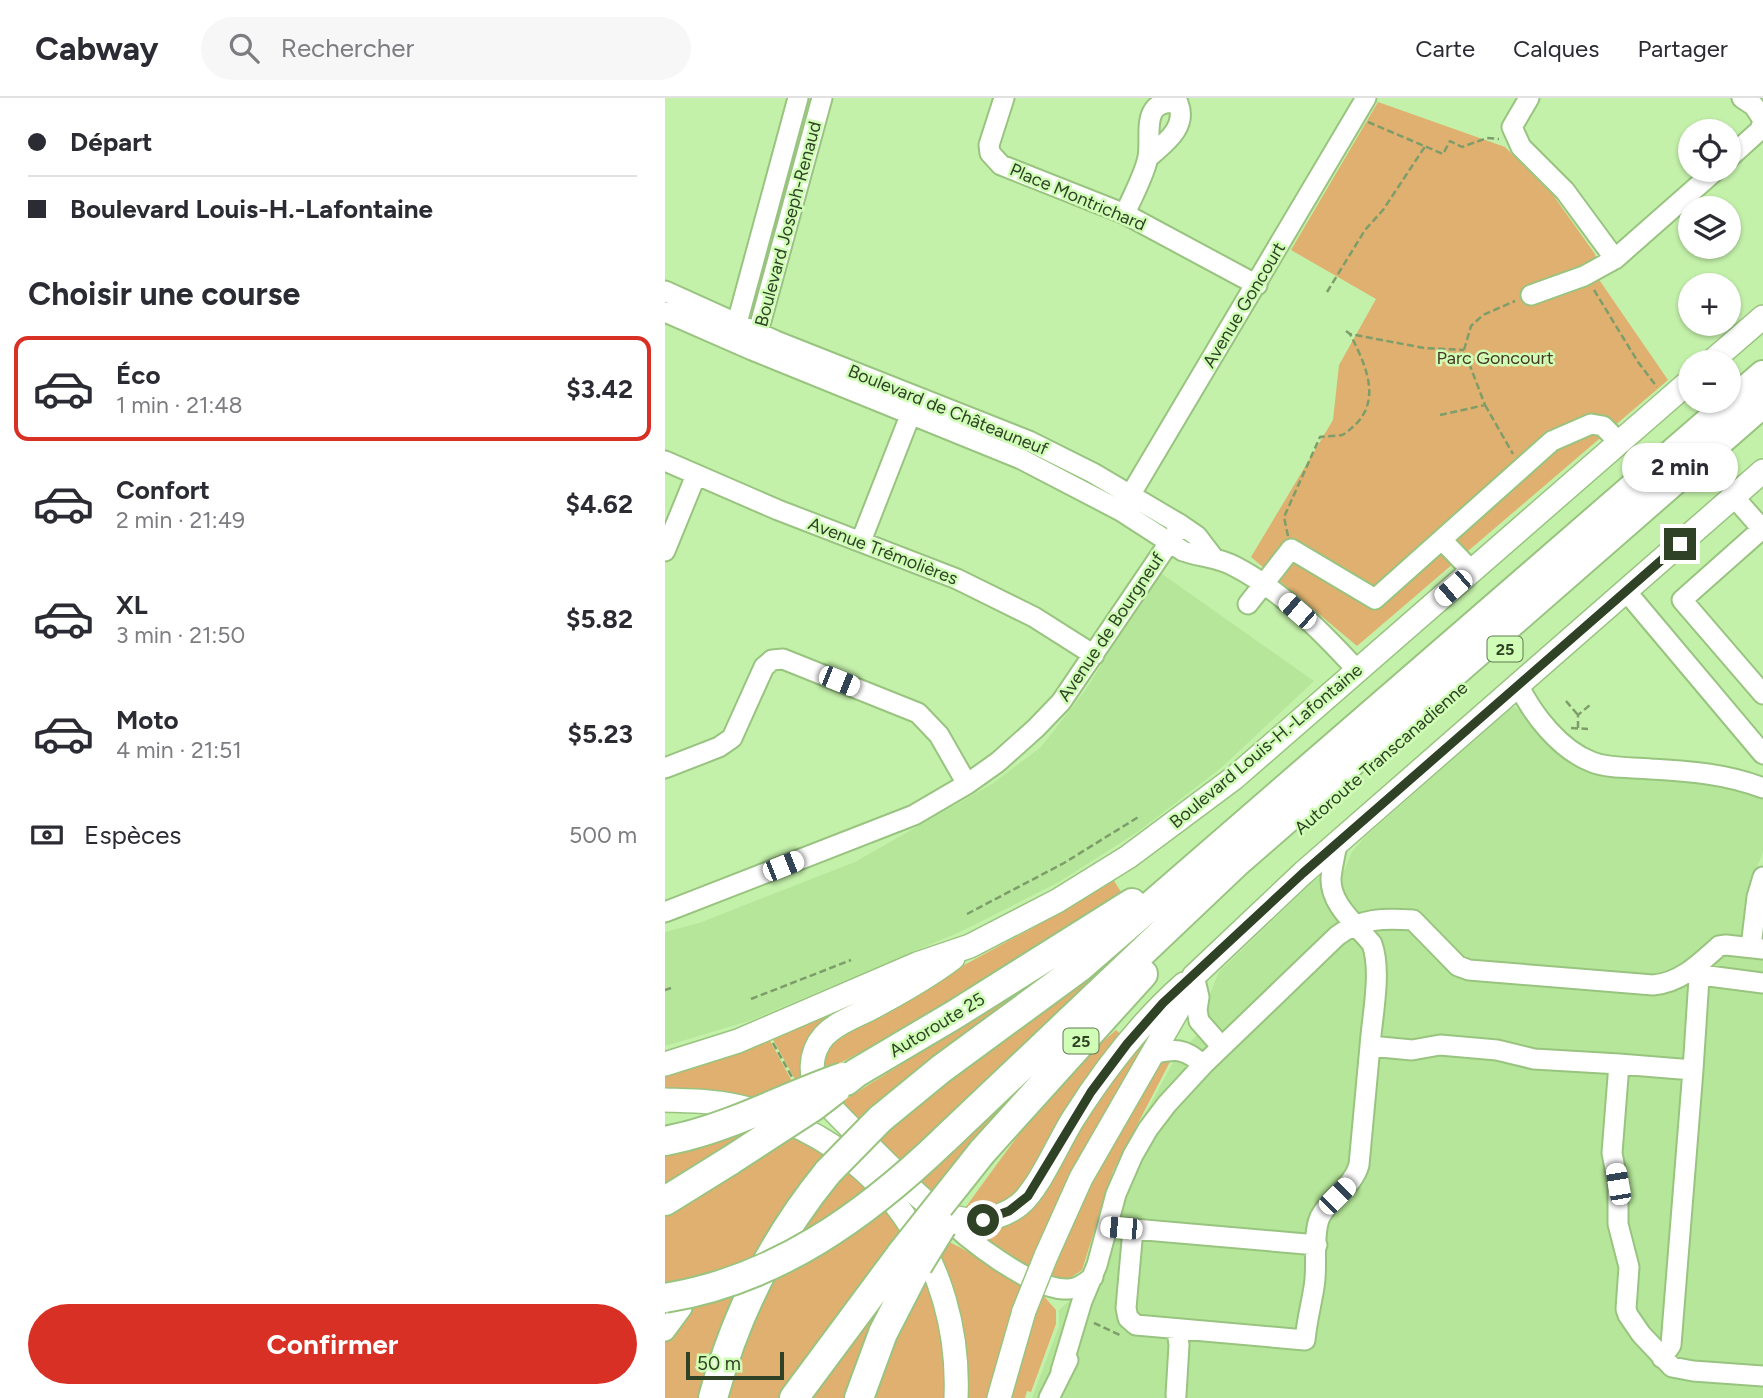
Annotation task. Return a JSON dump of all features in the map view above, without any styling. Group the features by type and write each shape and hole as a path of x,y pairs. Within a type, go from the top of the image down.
{"highway":[{"name":"25","path":"1211,852 1763,375"},
{"path":"674,1303 710,1287 746,1276 815,1243 878,1199 944,1140 1236,863 1763,402"},
{"name":"Autoroute Transcanadienne","path":"985,1155 1019,1112 1129,989 1248,874 1763,424"},
{"name":"Autoroute 25","path":"665,1201 814,1106 848,1077 974,1003 1211,852"},
{"path":"713,1398 731,1340 755,1287 794,1219 828,1172 880,1119 941,1069 1080,967 1211,852"},
{"path":"676,1139 718,1127 807,1090 848,1077"},
{"path":"859,1398 895,1306 985,1155"},
{"path":"794,1398 927,1219 985,1155"}],"main road":[{"path":"1724,350 1763,317"},
{"name":"Boulevard Louis-H.-Lafontaine","path":"665,1064 730,1044 918,964 970,946 1057,901 1152,840 1234,778 1678,391"},
{"path":"970,946 924,980 829,1031 819,1044 812,1066 813,1083 820,1096 918,1194 939,1212 983,1220 1001,1215 1022,1202 1033,1189 1068,1128 1103,1076 1153,1014 1246,925 1763,471"},
{"path":"999,1398 1024,1311 1081,1178 1177,1011 1194,976"},
{"path":"665,1100 734,1105 776,1118 818,1138 873,1179 908,1220 927,1252 941,1286 954,1339 956,1398"}],"street":[{"name":"Boulevard Joseph-Renaud","path":"734,333 798,98"},
{"name":"Boulevard Joseph-Renaud","path":"755,342 822,98"},
{"name":"Place Montrichard","path":"1005,98 989,145 990,153 1001,165 1125,214 1257,285"},
{"name":"Avenue Goncourt","path":"1126,503 1366,98"},
{"path":"1529,98 1512,127 1516,139 1521,148 1565,191 1615,258"},
{"path":"1741,147 1760,130 1763,121 1754,106 1742,98"},
{"path":"1125,214 1149,157"},
{"path":"1531,295 1584,276 1615,258 1702,182"},
{"name":"Boulevard de Châteauneuf","path":"665,291 734,333"},
{"name":"Boulevard de Châteauneuf","path":"665,312 734,333 914,405 1021,458 1181,525 1197,536 1213,557"},
{"path":"861,541 914,405"},
{"path":"1248,604 1291,549 1375,598 1552,441 1581,426 1597,424 1608,430 1619,442"},
{"name":"Avenue Trémolières","path":"665,461 788,514 988,593 1094,654"},
{"path":"665,551 697,475"},
{"path":"1734,497 1763,529 1682,600 1763,694"},
{"name":"Boulevard de Châteauneuf","path":"1126,503 1169,542 1193,555 1213,557 1234,566 1264,584 1308,621 1357,670"},
{"name":"Avenue de Bourgneuf","path":"665,912 914,815 998,762 1036,729 1061,702 1181,525"},
{"path":"1443,540 1472,571"},
{"path":"1625,590 1763,754"},
{"path":"665,768 719,747 732,738 764,667 772,660 783,659 918,713 939,735 967,784"},
{"path":"1518,684 1528,704 1548,727 1570,750 1591,762 1710,773 1758,786 1757,768 1763,760"},
{"path":"1133,1229 1126,1308 1128,1318 1140,1327 1305,1340 1307,1313 1315,1285 1320,1217 1352,1180 1357,1170 1376,972 1372,944 1337,900 1332,887 1337,844"},
{"path":"1061,1371 1082,1301 1093,1277 1121,1181 1140,1142 1159,1114 1221,1046 1336,936 1354,924 1389,918 1413,920 1458,966 1469,970 1666,984 1700,969 1719,946 1757,948 1757,897 1763,877"},
{"path":"1700,969 1763,983"},
{"path":"1662,1358 1671,1345 1700,969"},
{"path":"1194,976 1199,997 1199,1021 1221,1046"},
{"path":"1370,1046 1412,1050 1440,1045 1497,1050 1534,1059 1693,1069"},
{"path":"1151,1055 1180,1050 1192,1055 1203,1065"},
{"path":"1619,1064 1612,1153 1618,1184 1618,1224 1629,1267 1626,1309 1630,1320 1662,1358 1679,1369 1763,1376"},
{"path":"939,1212 983,1250 1051,1287 1063,1303 1073,1329"},
{"path":"1107,1227 1317,1245"},
{"path":"1051,1287 1073,1288 1093,1277"},
{"path":"1049,1398 1086,1328 1093,1305 1093,1277"},
{"path":"665,1331 674,1303"},
{"path":"1176,1395 1179,1345 1177,1330"}],"path":[{"path":"1355,117 1443,153 1450,141 1462,146 1487,138 1516,139"},
{"path":"1327,292 1364,230 1383,210 1426,145"},
{"path":"1584,276 1638,362 1660,391"},
{"path":"1522,467 1485,405 1464,351 1471,326 1483,315 1531,295"},
{"path":"1346,331 1424,348 1464,351"},
{"path":"1291,549 1284,517 1319,437 1345,434 1363,417 1368,406 1370,394 1364,362 1350,334"},
{"path":"1440,415 1485,405"},
{"path":"1566,701 1578,715"},
{"path":"1588,729 1575,728 1578,715 1590,705"},
{"path":"967,915 1065,863 1140,816"},
{"path":"751,999 851,960"},
{"path":"665,990 671,988"}],"shaded area":[{"path":"1158,571 1314,681 1221,768 1139,831 1059,882 962,931 749,1021 665,1046 665,932 699,923 855,862 992,784 1041,747 1087,688"},
{"path":"1515,707 1521,709 1559,750 1710,783 1763,798 1763,852 1747,892 1740,954 1763,959 1763,1398 1032,1398 1059,1326 1059,1310 1069,1301 1085,1272 1130,1142 1176,1057 1209,1022 1206,1017 1206,1004 1219,972 1317,878 1343,873 1352,852 1365,837"}],"green space":[{"name":"Parc Goncourt","path":"1378,102 1505,147 1553,195 1595,254 1600,281 1668,380 1357,646 1251,557 1333,420 1339,365 1376,299 1291,250"},
{"path":"1113,879 1121,892 936,1010 820,1073 822,1055 843,1031 1038,925"},
{"path":"1183,897 903,1167 873,1138"},
{"path":"913,975 841,1015 804,1080 797,1083 771,1036"},
{"path":"1030,984 1033,988 859,1124 838,1104"},
{"path":"1159,1018 1032,1269 986,1242 972,1227 996,1223 1079,1124"},
{"path":"1116,1030 1123,1036 1019,1194 995,1208 963,1211 1046,1101 1081,1061"},
{"path":"768,1037 794,1085 754,1103 665,1092 665,1073"},
{"path":"1172,1058 1113,1171 1082,1270 1070,1278 1071,1281 1047,1276 1071,1217 1157,1066"},
{"path":"1028,1071 1033,1076 933,1198 915,1180"},
{"path":"757,1122 768,1125 665,1191 665,1150"},
{"path":"792,1133 830,1156 758,1261 665,1288 665,1213"},
{"path":"846,1167 870,1187 806,1237 796,1232"},
{"path":"886,1205 906,1233 783,1398 724,1398 771,1276"},
{"path":"945,1240 1026,1285 991,1398 965,1398 936,1252"},
{"path":"926,1269 939,1306 948,1398 869,1398"},
{"path":"900,1271 850,1398 806,1398"},
{"path":"745,1286 704,1398 665,1398 665,1307"},
{"path":"1041,1293 1056,1310 1056,1324 1031,1392 1027,1391 1025,1398 1008,1398"}],"route":[{"path":"983,1220 1009,1211 1028,1196 1091,1092 1127,1044 1163,1003 1303,873 1680,544"}]}
